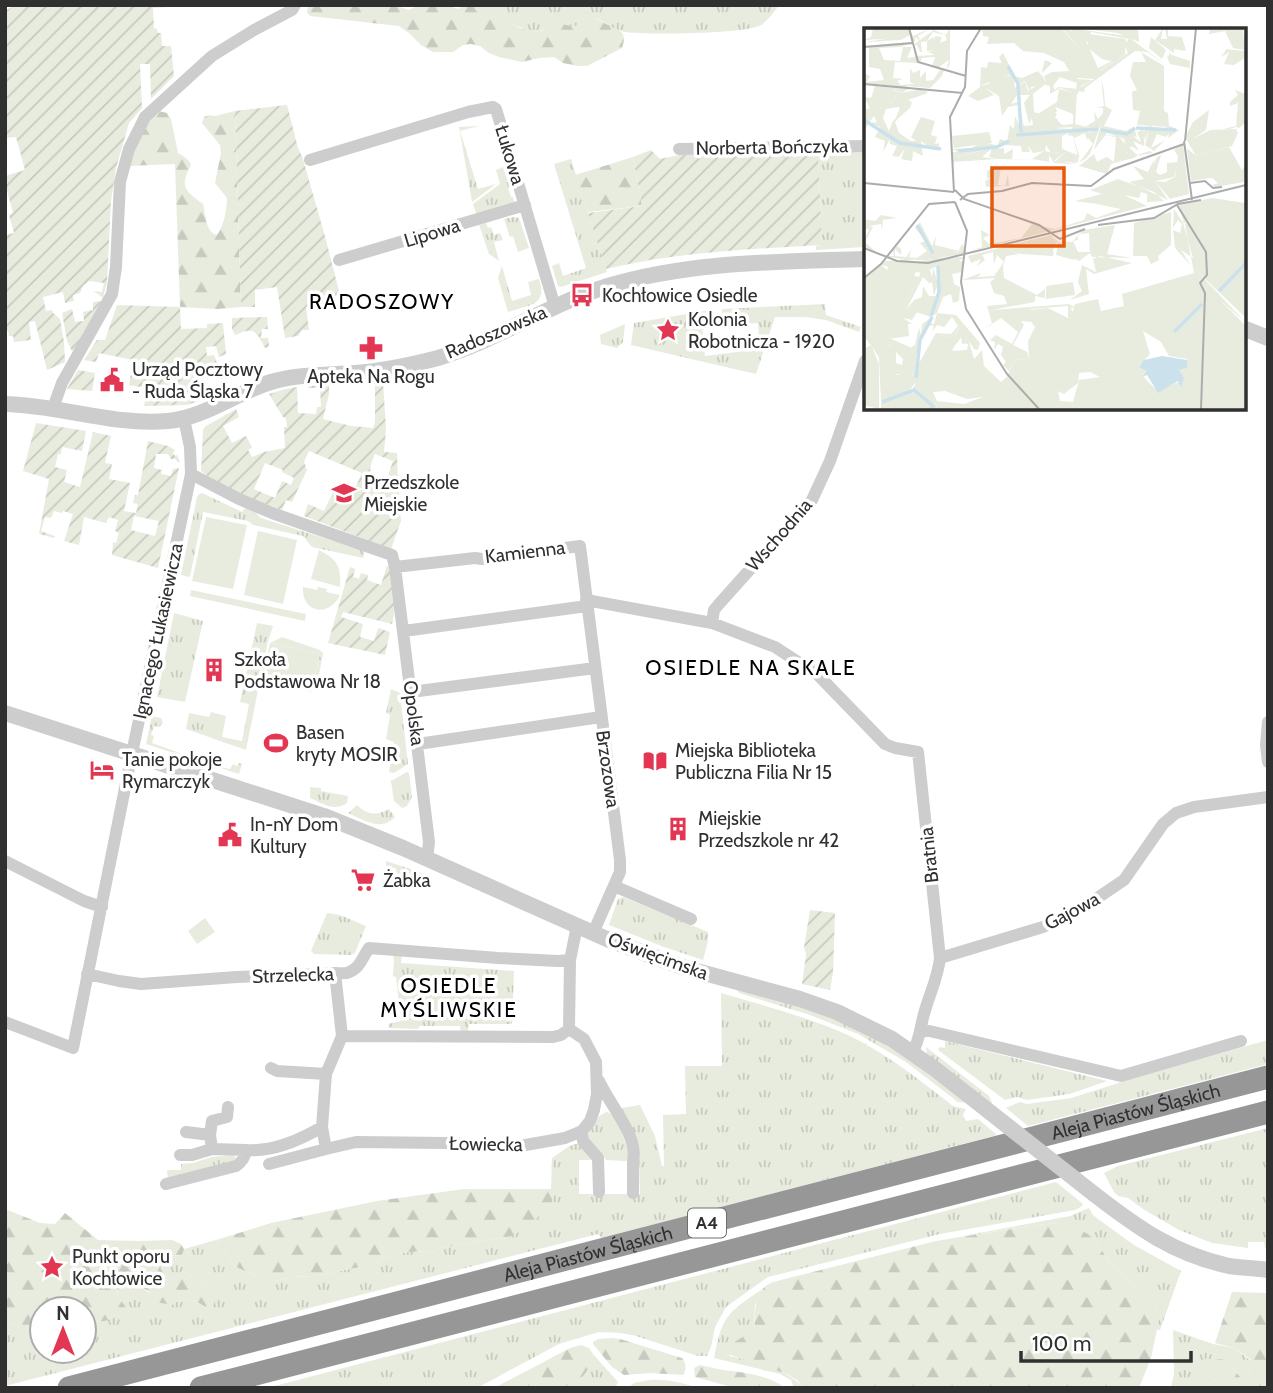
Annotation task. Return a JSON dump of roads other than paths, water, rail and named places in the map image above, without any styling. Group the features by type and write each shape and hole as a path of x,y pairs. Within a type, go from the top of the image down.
{"highway":[{"name":"Aleja Piastów Śląskich","path":"69,1388 1268,1077"},
{"name":"Aleja Piastów Śląskich","path":"201,1388 1268,1112"}],"street":[{"path":"53,408 68,373 112,294 117,267 120,182 129,149 145,117 212,56 292,10 295,5"},
{"name":"Łukowa","path":"310,160 468,112 493,107 496,109 555,307"},
{"name":"Norberta Bończyka","path":"679,149 864,146"},
{"name":"Lipowa","path":"339,260 525,205"},
{"name":"Radoszowska","path":"5,404 53,408 124,420 149,422 184,419 271,382 309,375 377,371 438,358 608,286 662,272 711,266 864,259"},
{"path":"1245,329 1268,338"},
{"name":"Wschodnia","path":"712,623 714,610 812,500 830,461 864,364"},
{"name":"Ignacego Łukasiewicza","path":"5,1022 73,1048 191,474 190,447 184,419"},
{"path":"191,474 272,513 392,555 395,567"},
{"name":"Kamienna","path":"395,567 580,546 587,603"},
{"name":"Opolska","path":"395,567 429,842 427,859"},
{"path":"404,631 587,603 712,623"},
{"name":"Brzozowa","path":"587,603 620,860 620,872 593,933"},
{"name":"Bratnia","path":"712,623 775,647 798,661 826,682 885,744 918,752 940,958"},
{"path":"411,692 595,668"},
{"name":"Oświęcimska","path":"5,713 324,816 593,933 682,967 800,999 837,1012 875,1029 912,1052 1133,1224 1155,1238 1205,1259 1232,1266 1268,1270"},
{"path":"418,744 601,717"},
{"path":"1268,722 1268,762"},
{"name":"Gajowa","path":"940,958 1043,927 1071,915 1124,880 1163,824 1176,813 1194,807 1268,797"},
{"path":"5,861 84,901 102,907"},
{"path":"614,887 691,919"},
{"path":"569,1029 570,960 577,926"},
{"name":"Strzelecka","path":"87,974 141,984 335,973 354,971 369,948 498,958 570,960"},
{"path":"912,1052 918,1043 940,958"},
{"path":"269,1164 326,1149 322,1127 326,1074 342,1036 335,973"},
{"path":"342,1036 553,1037 569,1029"},
{"path":"569,1029 584,1039 596,1062 597,1094 594,1110 582,1131 583,1140 598,1158 598,1192"},
{"path":"921,1029 1121,1076 1241,1041"},
{"path":"271,1068 277,1071 326,1074"},
{"path":"597,1078 629,1136 634,1157 633,1193"},
{"path":"212,1149 212,1121 227,1117 228,1107"},
{"path":"180,1155 192,1155 212,1149 255,1151 307,1136 322,1127"},
{"name":"Łowiecka","path":"326,1149 356,1142 520,1146 565,1138 582,1131"},
{"path":"186,1132 210,1135"},
{"path":"166,1184 236,1167 245,1157 246,1150"}],"place":[{"name":"Kochłowice Osiedle","path":"582,295"},
{"name":"Kolonia Robotnicza - 1920","path":"668,330"},
{"name":"Apteka Na Rogu","path":"371,348"},
{"name":"Urząd Pocztowy - Ruda Śląska 7","path":"112,380"},
{"name":"Przedszkole Miejskie","path":"344,493"},
{"name":"Szkoła Podstawowa Nr 18","path":"214,670"},
{"name":"Basen kryty MOSIR","path":"276,743"},
{"name":"Miejska Biblioteka Publiczna Filia Nr 15","path":"655,761"},
{"name":"Tanie pokoje Rymarczyk","path":"102,770"},
{"name":"Miejskie Przedszkole nr 42","path":"678,829"},
{"name":"In-nY Dom Kultury","path":"230,835"},
{"name":"Żabka","path":"363,880"},
{"name":"Punkt oporu Kochłowice","path":"52,1267"}],"district":[{"name":"RADOSZOWY","path":"382,301"},
{"name":"OSIEDLE NA SKALE","path":"751,667"},
{"name":"OSIEDLE MYŚLIWSKIE","path":"449,997"}]}
